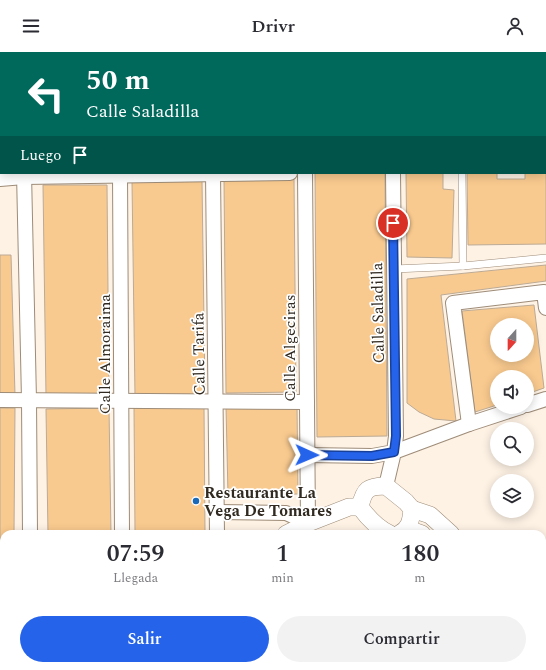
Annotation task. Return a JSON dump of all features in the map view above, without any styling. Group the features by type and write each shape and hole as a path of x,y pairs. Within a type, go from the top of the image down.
{"street":[{"name":"Calle Almoraima","path":"120,174 122,530"},
{"path":"0,179 24,175 214,174"},
{"name":"Calle Tarifa","path":"214,174 217,530"},
{"name":"Calle Algeciras","path":"305,174 308,523"},
{"name":"Calle Saladilla","path":"386,486 396,436 393,174"},
{"path":"24,175 29,400 30,530"},
{"path":"469,424 453,303 544,292 546,308"},
{"path":"534,403 546,399"},
{"path":"0,400 307,402"},
{"path":"307,455 372,456 394,452 500,414"},
{"path":"360,507 365,492 373,486 386,486 406,502 412,509 430,515 447,530"},
{"path":"294,530 349,507 360,507"},
{"path":"360,507 373,523 382,530"},
{"path":"410,530 412,509"},
{"path":"217,512 286,513 308,523"}],"lane":[{"path":"462,174 463,266"},
{"path":"394,269 463,266 546,258"}],"building":[{"path":"315,174 385,174 387,436 317,437"},
{"path":"406,174 443,174 443,189 454,190 452,258 407,257"},
{"path":"467,174 497,174 497,179 525,179 525,174 546,174 546,244 468,245"},
{"path":"294,178 296,392 226,393 224,179"},
{"path":"202,181 205,395 135,396 132,182"},
{"path":"43,185 107,185 109,396 46,396"},
{"path":"0,255 11,255 15,395 0,395"},
{"path":"546,265 546,281 441,295 456,421 434,419 419,412 407,403 407,279"},
{"path":"534,305 544,388 534,392 534,370 490,370 490,407 475,412 462,311"},
{"path":"297,405 298,494 228,495 226,406"},
{"path":"204,407 205,530 135,530 134,408"},
{"path":"0,408 15,408 14,530 0,530"},
{"path":"109,408 111,530 48,530 46,409"}],"place":[{"name":"Restaurante La Vega De Tomares","path":"196,501"}],"route":[{"path":"307,455 372,456 394,452 396,436 393,223"}]}
